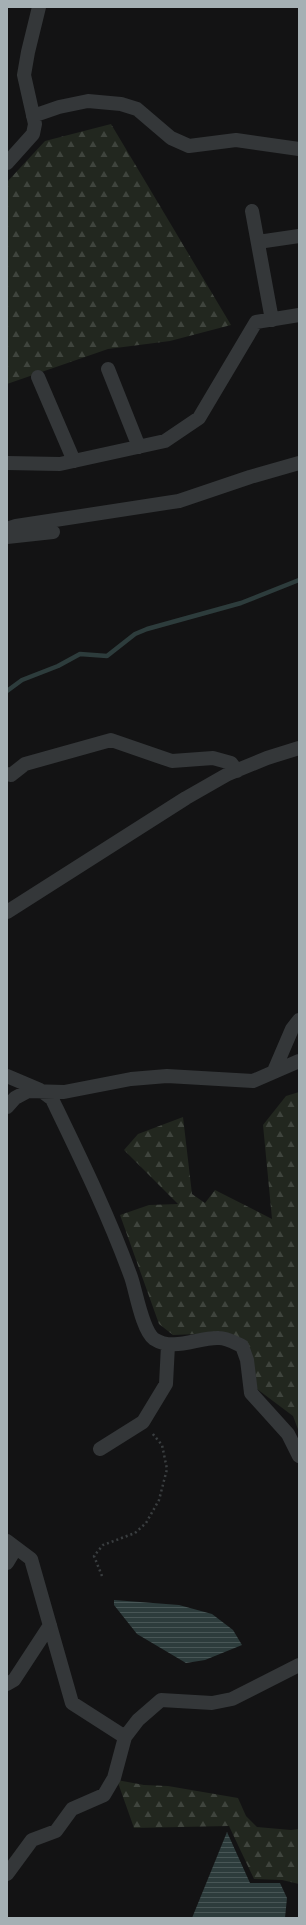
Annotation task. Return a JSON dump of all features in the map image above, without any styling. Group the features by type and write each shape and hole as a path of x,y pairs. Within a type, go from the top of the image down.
{"street":[{"path":"7,163 33,134 35,124 24,75 39,7"},
{"path":"33,116 59,107 88,101 121,104 137,109 171,138 189,146 236,140 299,149"},
{"path":"252,211 272,320"},
{"path":"258,242 299,236"},
{"path":"7,463 60,464 165,441 199,418 256,322 299,315"},
{"path":"108,369 139,447"},
{"path":"38,377 74,461"},
{"path":"7,529 16,526 179,501 250,477 299,463"},
{"path":"7,537 53,532"},
{"path":"7,774 11,775 25,764 111,740 172,761 213,758 231,762 237,771"},
{"path":"7,912 186,798 237,771 267,758 299,748"},
{"path":"274,1071 292,1029 299,1020"},
{"path":"7,1107 15,1098 28,1091 40,1090 64,1092 131,1079 167,1076 253,1081 299,1061"},
{"path":"7,1076 40,1090 52,1099 107,1215 132,1278 146,1325 153,1338 168,1345 220,1338 231,1340 242,1346 246,1360 251,1393 288,1434 299,1456"},
{"path":"100,1449 143,1422 166,1384 168,1345"},
{"path":"7,1563 12,1544 31,1559 72,1703 125,1737"},
{"path":"7,1684 14,1680 50,1625"},
{"path":"7,1874 32,1840 56,1831 72,1809 104,1795 114,1778 125,1737 138,1720 161,1700 212,1703 232,1699 299,1665"}],"path":[{"path":"102,1576 94,1556 103,1545 135,1532 146,1523 160,1500 167,1469 162,1445 143,1422"}],"green space":[{"path":"111,124 231,325 170,341 108,349 7,384 7,182 45,141"},
{"path":"299,1092 299,1432 293,1416 257,1389 248,1343 226,1333 173,1335 159,1324 120,1215 149,1205 178,1204 124,1150 138,1134 183,1117 192,1194 205,1203 215,1190 272,1219 263,1125 286,1096"},
{"path":"117,1780 144,1785 168,1786 238,1798 246,1816 257,1827 291,1830 299,1829 299,1884 282,1880 254,1879 229,1826 134,1828"}],"shaded area":[{"path":"114,1600 179,1605 212,1614 233,1630 242,1645 205,1660 186,1663 137,1634 114,1605"},
{"path":"227,1832 250,1883 280,1883 287,1898 285,1918 192,1918"}],"waterway":[{"path":"7,691 22,680 58,666 80,654 107,656 135,634 147,629 241,603 299,580"}]}
